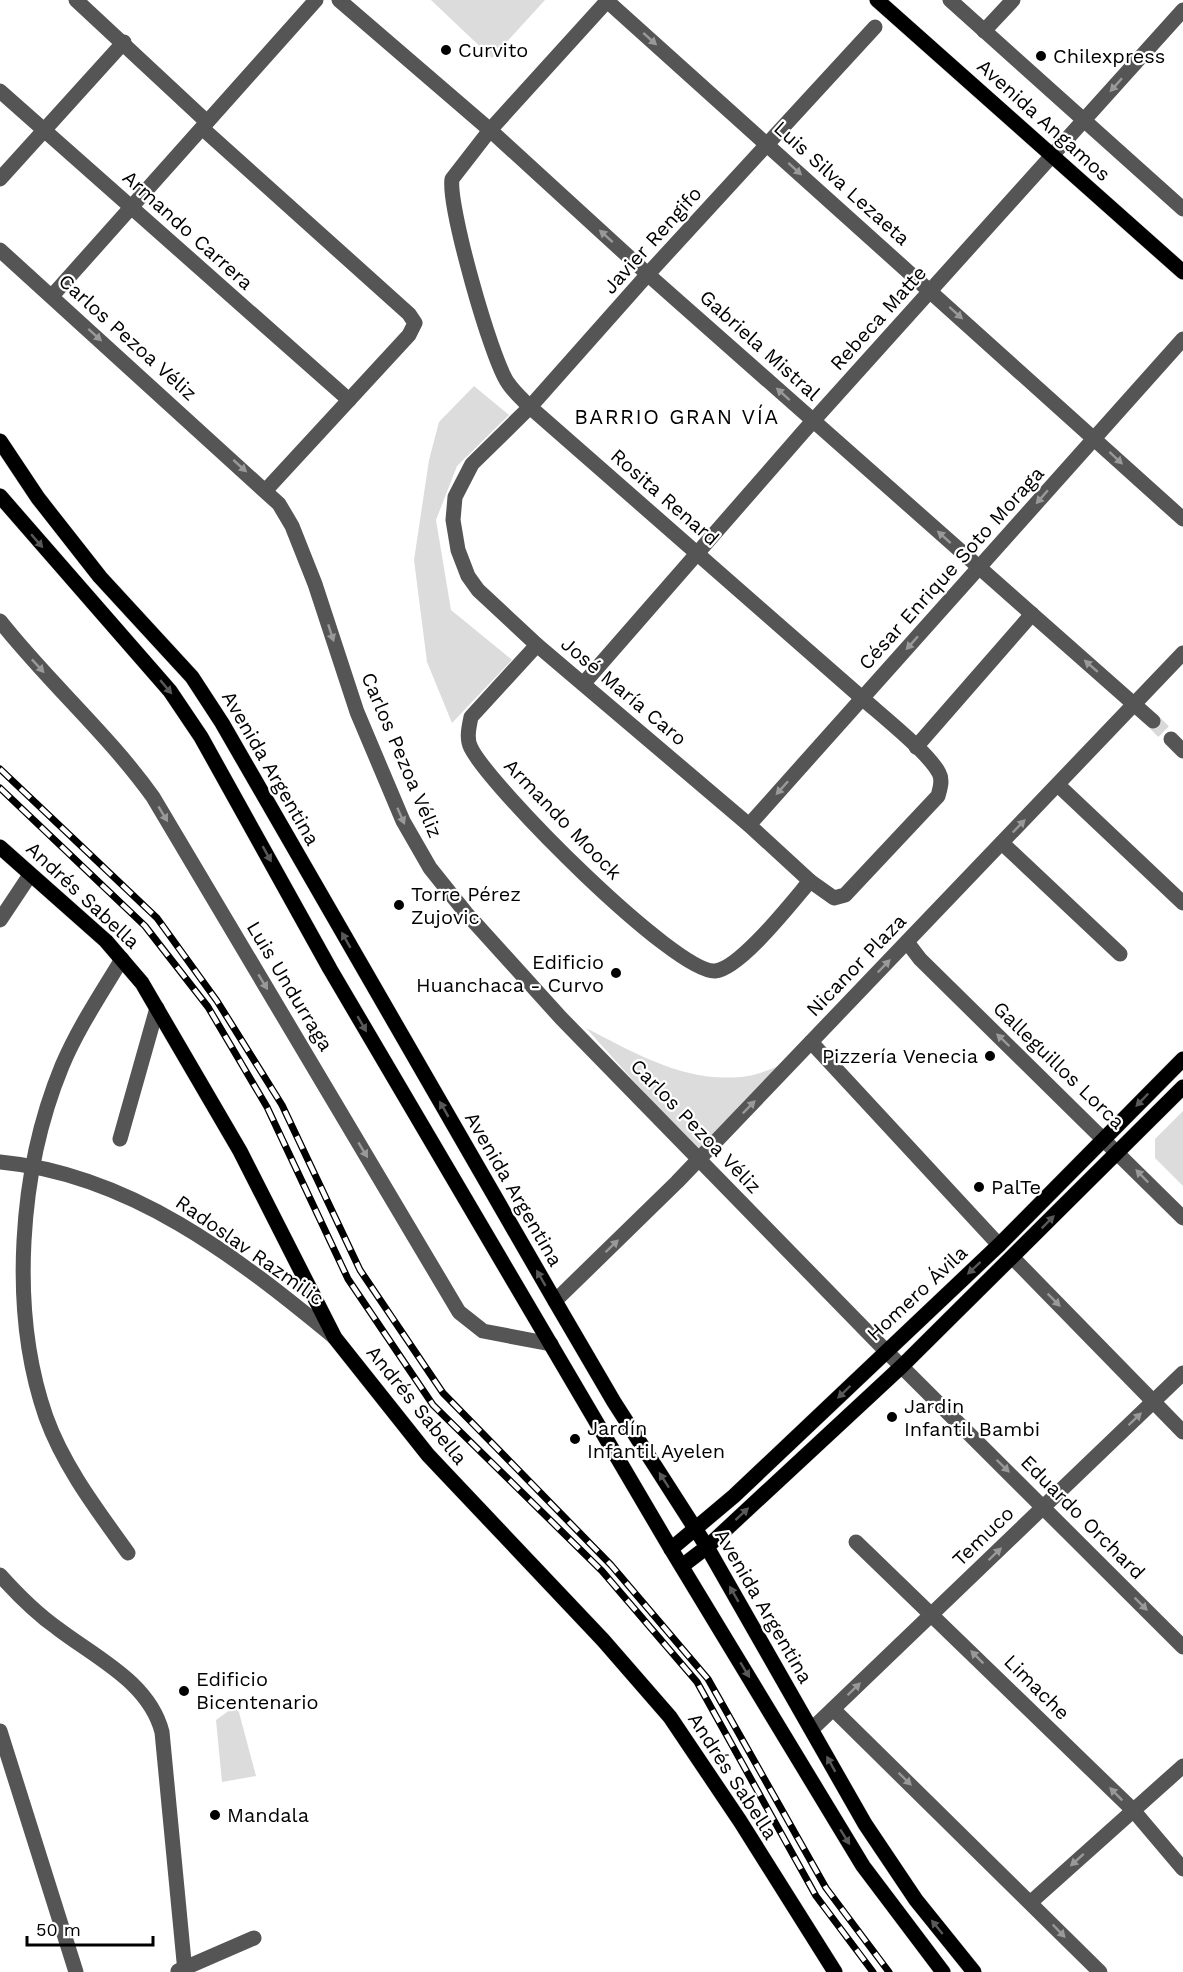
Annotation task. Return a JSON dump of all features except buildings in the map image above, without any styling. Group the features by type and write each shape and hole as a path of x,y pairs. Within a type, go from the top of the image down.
{"main road":[{"name":"Avenida Angamos","path":"877,0 1183,273"},
{"name":"Avenida Argentina","path":"0,441 38,498 100,577 192,677 222,723 614,1402 706,1547 889,1863 974,1972"},
{"path":"0,496 170,691 201,737 330,969 671,1549 857,1857 901,1919 943,1972"},
{"name":"Andrés Sabella","path":"0,847 83,919 122,959 158,1008 240,1151 335,1338 428,1455 610,1648 670,1717 740,1821 835,1972"},
{"name":"Homero Ávila","path":"671,1549 695,1530 999,1245 1183,1059"},
{"name":"Homero Ávila","path":"682,1566 706,1547 902,1366 1183,1087"}],"street":[{"path":"76,0 124,42 205,125 409,314 415,323 409,335 266,490"},
{"path":"52,296 316,0"},
{"name":"Gabriela Mistral","path":"339,0 490,130 648,274 1153,722"},
{"path":"490,130 607,0"},
{"name":"Luis Silva Lezaeta","path":"607,0 1183,519"},
{"name":"Avenida Angamos","path":"950,0 1083,121 1182,206"},
{"path":"984,31 1013,0"},
{"name":"Rebeca Matte","path":"584,682 1183,10"},
{"name":"Javier Rengifo","path":"462,481 472,464 530,407 648,274 875,27"},
{"path":"0,179 124,42"},
{"name":"Armando Carrera","path":"0,90 349,400"},
{"name":"Rosita Renard","path":"490,130 455,173 452,183 474,286 495,356 508,383 530,407 862,698 916,747 940,774 941,785 938,796 845,895 834,898"},
{"name":"Carlos Pezoa Véliz","path":"0,250 279,504 292,526 315,584 357,712 415,844 466,913 561,1018 902,1366"},
{"name":"César Enrique Soto Moraga","path":"749,825 1183,339"},
{"name":"José María Caro","path":"462,481 455,497 453,520 458,550 468,576 478,590 537,645 584,682 810,881 834,898"},
{"path":"916,747 1032,614"},
{"name":"Luis Undurraga","path":"0,621 24,652 127,761 153,797 459,1312 483,1331 551,1344"},
{"name":"Armando Moock","path":"537,645 471,717 470,747 514,804 610,898 677,955 704,969 715,971 733,965 810,881"},
{"name":"Nicanor Plaza","path":"555,1301 699,1159 1183,653"},
{"path":"1171,739 1183,751"},
{"path":"1058,785 1183,903"},
{"path":"1002,843 1120,954"},
{"path":"0,920 30,875"},
{"name":"Galleguillos Lorca","path":"907,942 920,959 1183,1218"},
{"path":"122,959 80,1027 62,1066 31,1164 24,1269 30,1362 47,1420 78,1481 128,1553"},
{"path":"120,1139 158,1008"},
{"path":"811,1042 999,1245"},
{"name":"Radoslav Razmilic","path":"0,1162 31,1164 74,1176 126,1195 176,1221 293,1303 335,1338"},
{"path":"1012,1258 1183,1432"},
{"name":"Eduardo Orchard","path":"902,1366 1183,1647"},
{"name":"Temuco","path":"812,1729 1183,1373"},
{"name":"Limache","path":"856,1542 1133,1810 1183,1869"},
{"path":"0,1575 55,1627 135,1687 156,1713 162,1732 181,1971 254,1938"},
{"path":"833,1709 1100,1972"},
{"path":"0,1731 76,1972"},
{"path":"1031,1902 1183,1766"}],"shaded area":[{"path":"431,0 545,0 492,58"},
{"path":"474,386 509,415 457,466 436,520 451,610 512,660 452,723 427,662 414,560 429,460 439,422"},
{"path":"586,1028 644,1057 684,1072 705,1076 726,1078 748,1076 787,1063 702,1151 694,1148"},
{"path":"1183,1111 1183,1186 1155,1158 1155,1139"},
{"path":"237,1705 256,1776 222,1782 216,1720"}],"tunnel":[{"path":"1153,721 1171,739"}],"railway":[{"path":"0,769 157,918 217,1001 282,1105 360,1270 443,1393 611,1565 708,1679 826,1888 889,1972"},
{"path":"0,788 145,926 208,1007 267,1107 348,1279 433,1405 602,1571 697,1682 816,1896 873,1972"}],"place":[{"name":"Curvito","path":"446,50"},
{"name":"Chilexpress","path":"1041,56"},
{"name":"Torre Pérez Zujovic","path":"399,905"},
{"name":"Edificio Huanchaca - Curvo","path":"616,973"},
{"name":"Pizzería Venecia","path":"990,1056"},
{"name":"PalTe","path":"979,1187"},
{"name":"Jardin Infantil Bambi","path":"892,1417"},
{"name":"Jardín Infantil Ayelen","path":"575,1439"},
{"name":"Edificio Bicentenario","path":"184,1691"},
{"name":"Mandala","path":"215,1815"}],"district":[{"name":"BARRIO GRAN VÍA","path":"677,416"}]}
